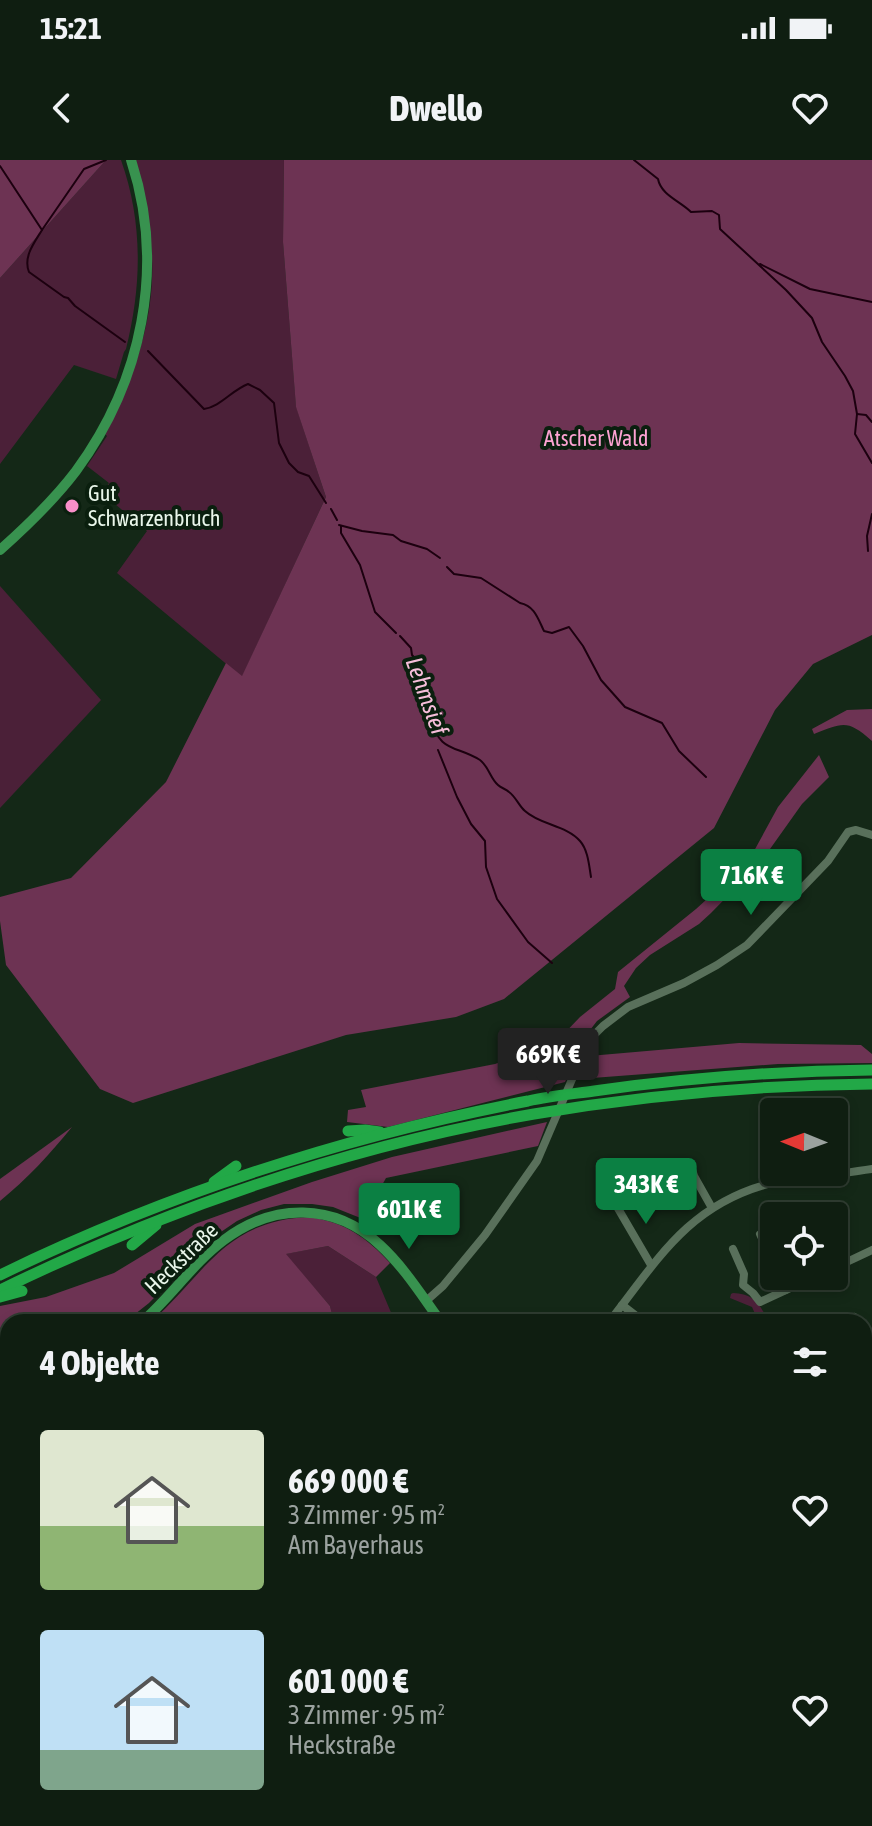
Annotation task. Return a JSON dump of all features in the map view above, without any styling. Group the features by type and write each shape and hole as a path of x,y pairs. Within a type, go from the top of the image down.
{"highway":[{"path":"0,1275 62,1245 203,1189 308,1154 389,1133 530,1100 647,1084 800,1071 872,1070"},
{"path":"0,1290 162,1219 246,1188 406,1142 533,1114 646,1098 802,1085 872,1084"},
{"path":"348,1131 389,1133"},
{"path":"203,1189 236,1166"},
{"path":"132,1245 162,1219"},
{"path":"0,1297 22,1291"}],"main road":[{"path":"0,550 75,472 103,430 125,383 139,338 147,273 143,208 131,160"},
{"name":"Heckstraße","path":"150,1314 222,1242 243,1227 285,1213 328,1216 363,1231 394,1260 435,1314"}],"street":[{"path":"426,1301 443,1286 485,1235 537,1161 592,1037 628,1007 684,983 747,945 828,861 848,832 856,830 872,835"},
{"path":"691,1166 712,1208"},
{"path":"615,1314 670,1243 712,1208 769,1183 872,1169"},
{"path":"613,1194 616,1205 651,1265"},
{"path":"733,1249 744,1274 743,1285 760,1302 786,1290"},
{"path":"848,1261 872,1250"},
{"path":"622,1305 634,1314"}],"shaded area":[{"path":"106,160 121,160 133,207 138,254 131,325 116,379 74,365 0,464 0,278"},
{"path":"136,160 284,160 283,242 296,406 326,497 242,677 117,573 147,531 102,493 109,483 87,466 107,436 105,434 135,366 147,319 151,294 151,245"},
{"path":"0,586 101,700 0,808"},
{"path":"328,1246 376,1277 392,1314 332,1314 330,1306 285,1254"},
{"path":"731,1294 752,1298 764,1313 755,1314 752,1307 730,1298"}],"green space":[{"path":"0,160 106,160 0,278"},
{"name":"Atscher Wald","path":"284,160 872,160 872,635 813,664 775,710 714,828 504,999 456,1017 346,1035 133,1103 100,1089 6,965 0,897 71,878 166,782 226,663 242,676 326,497 296,407 283,242"},
{"path":"872,709 872,741 850,726 814,734 812,729 847,710"},
{"path":"819,755 829,777 802,804 760,863 711,913 636,968 624,986 630,997 597,1021 587,1034 565,1082 388,1127 347,1122 348,1110 366,1107 361,1090 495,1064 557,1041 580,1017 615,989 618,972 748,862 778,807"},
{"path":"739,1043 861,1045 872,1054 872,1063 778,1064 579,1079 589,1056"},
{"path":"547,1122 538,1146 386,1178 363,1219 333,1207 284,1204 237,1221 215,1236 135,1314 0,1314 0,1306 46,1297 114,1273 195,1224 392,1157"},
{"path":"72,1127 38,1166 0,1201 0,1179"},
{"path":"310,1217 334,1223 354,1232 390,1263 376,1277 328,1246 286,1254 330,1306 332,1314 159,1314 219,1252 257,1228 281,1220"}],"waterway":[{"name":"Lehmsief","path":"0,166 42,230 84,169 106,160"},
{"path":"634,160 658,179 667,194 691,212 712,211 719,215 720,229 812,318 822,342 853,391 857,414 855,434 872,463"},
{"name":"Lehmsief","path":"42,230 28,256 29,272 125,342"},
{"path":"760,264 810,289 872,302"},
{"name":"Lehmsief","path":"148,351 204,409 248,384 260,390 274,403 279,443 289,463 298,472 309,476 326,503"},
{"path":"857,414 866,415 872,422"},
{"name":"Lehmsief","path":"331,509 337,520"},
{"path":"868,551 867,536 872,514"},
{"name":"Lehmsief","path":"339,525 393,535 440,558"},
{"name":"Lehmsief","path":"341,526 341,533 360,565 375,612 396,633"},
{"name":"Lehmsief","path":"447,567 454,574 481,578 529,607 544,631 552,633 569,627 601,680 625,707 662,723 679,751 706,777"},
{"name":"Lehmsief","path":"400,636 420,664 429,705 437,711 431,718 439,737 444,743 480,760 495,782 531,816 560,828 580,841 588,858 591,877"},
{"path":"438,750 457,797 471,824 485,841 486,867 497,899 528,942 552,963"}],"place":[{"name":"Gut Schwarzenbruch","path":"72,506"}]}
